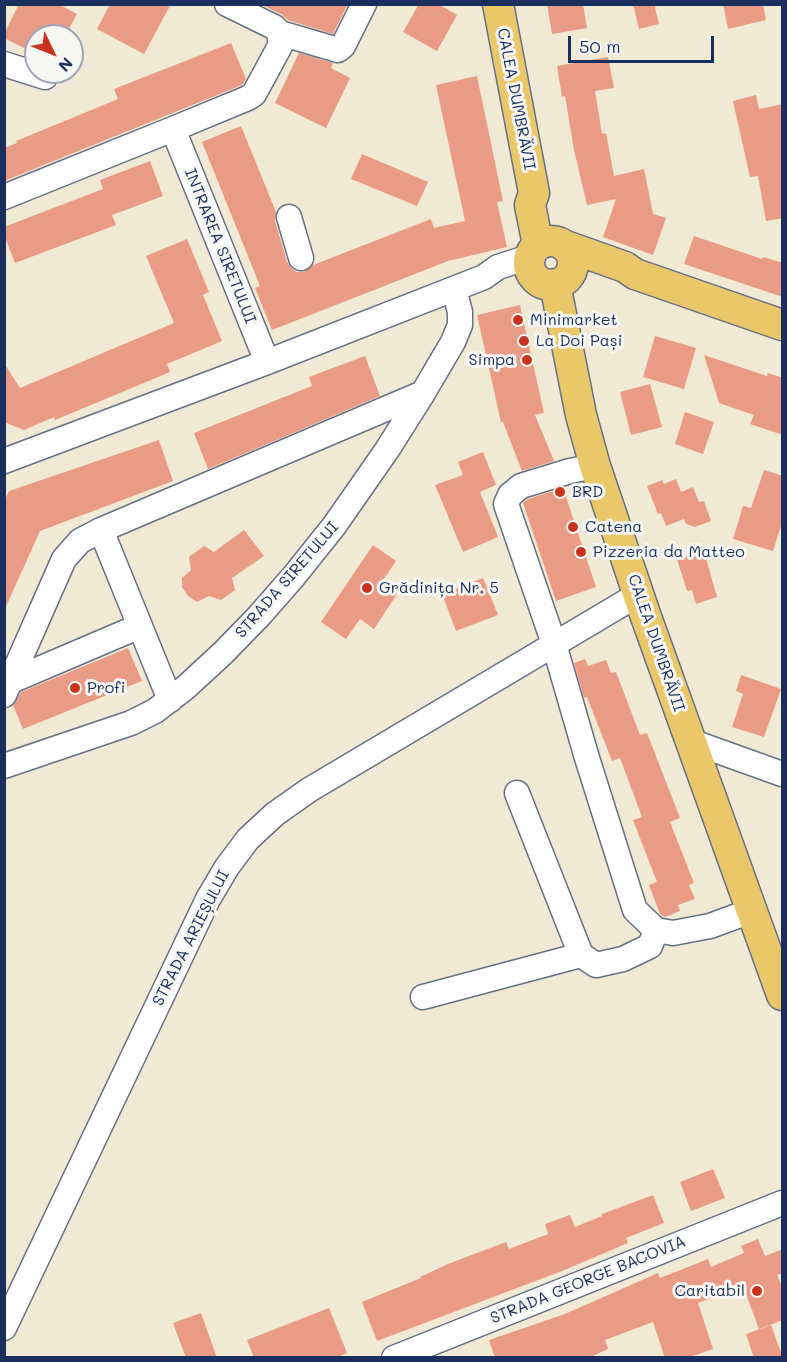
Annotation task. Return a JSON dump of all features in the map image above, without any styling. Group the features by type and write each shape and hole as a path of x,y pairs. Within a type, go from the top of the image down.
{"main road":[{"name":"CALEA DUMBRĂVII","path":"498,4 534,193 530,205 549,260 581,415 595,466 690,741 783,994"},
{"path":"549,260 625,267 634,274 783,325"}],"street":[{"path":"227,4 274,27 280,33 338,50 344,46 364,4"},
{"path":"4,197 248,98 254,94 280,46 280,33"},
{"path":"4,64 24,70"},
{"name":"INTRAREA SIRETULUI","path":"173,129 267,362"},
{"path":"290,217 301,258"},
{"path":"4,461 454,289 484,277 498,267 549,260"},
{"name":"STRADA SIRETULUI","path":"4,766 131,723 170,700 223,653 294,576 359,492 423,393 453,342 460,325 460,312 454,289"},
{"path":"8,688 64,559 80,541 423,393"},
{"path":"595,466 520,486 510,495 506,504 554,644 635,910 656,930 673,933 710,926 751,911"},
{"path":"101,530 170,700"},
{"name":"STRADA ARIEȘULUI","path":"4,1328 208,900 227,867 248,839 275,814 309,790 639,594"},
{"path":"8,688 140,626"},
{"path":"690,741 783,774"},
{"path":"517,793 581,955 596,965 624,959 650,946 656,930"},
{"path":"423,997 581,955"},
{"name":"STRADA GEORGE BACOVIA","path":"394,1358 783,1203"}],"building":[{"path":"19,4 58,4 77,14 72,24 24,24 24,48 4,38"},
{"path":"110,4 171,4 144,54 97,29"},
{"path":"260,4 348,4 333,34 288,20"},
{"path":"419,4 438,4 457,15 437,51 403,32"},
{"path":"547,4 583,4 587,28 552,34"},
{"path":"633,4 654,4 659,24 639,29"},
{"path":"723,4 763,4 766,20 728,29"},
{"path":"231,43 246,79 242,85 4,181 4,148 118,99 114,89"},
{"path":"299,53 333,63 331,68 350,78 326,128 275,103"},
{"path":"608,57 614,88 595,91 602,134 606,133 614,176 644,169 653,214 666,218 653,255 603,237 616,199 587,205 574,150 565,96 562,97 557,66"},
{"path":"477,76 503,201 497,202 507,247 448,261 272,330 255,288 260,286 202,142 241,126 276,212 275,221 287,262 297,272 304,272 313,265 431,219 434,228 465,221 436,85"},
{"path":"756,95 759,109 783,104 783,218 766,221 758,176 750,177 733,101"},
{"path":"362,154 428,182 417,206 351,179"},
{"path":"150,161 163,196 112,215 116,225 15,263 4,235 4,227 103,189 100,180"},
{"path":"694,236 762,259 763,257 783,263 783,297 684,264"},
{"path":"187,239 209,292 203,295 222,341 167,364 170,372 55,420 54,417 24,430 4,422 4,363 20,388 174,323 146,256"},
{"path":"520,305 544,413 535,415 554,461 522,471 503,422 501,422 477,315"},
{"path":"655,336 696,348 684,389 643,377"},
{"path":"704,355 767,376 768,373 783,378 783,435 750,424 754,415 719,403"},
{"path":"365,356 380,396 208,469 194,433 312,386 309,377"},
{"path":"650,384 662,427 631,435 620,392"},
{"path":"685,412 714,422 703,454 675,444"},
{"path":"159,440 173,481 40,531 4,611 4,502 9,491"},
{"path":"483,452 496,485 480,492 498,537 463,552 435,485 463,475 458,462"},
{"path":"764,470 783,476 783,520 773,551 733,539 743,506 751,508"},
{"path":"676,479 681,492 693,487 699,502 704,501 711,521 695,527 686,524 684,519 666,526 661,513 658,514 647,486 662,480 664,484"},
{"path":"563,488 596,587 556,601 523,503 528,499"},
{"path":"244,530 264,556 232,578 235,590 221,600 209,596 197,602 188,596 182,587 182,578 191,570 189,557 204,546 214,552"},
{"name":"Grădinița Nr. 5","path":"373,545 396,561 381,583 397,594 374,629 360,619 346,639 321,622"},
{"path":"704,551 717,597 696,604 692,590 687,591 677,559"},
{"path":"483,578 498,615 456,631 442,594"},
{"name":"Profi","path":"128,648 142,681 23,729 13,705 21,692"},
{"path":"585,659 588,666 606,660 611,673 616,672 640,735 647,733 680,818 670,822 694,883 689,885 695,899 678,905 680,911 665,917 660,914 649,885 657,882 633,820 642,817 620,758 612,761 587,697 584,698 574,663"},
{"path":"741,675 781,689 764,737 732,727 743,694 736,691"},
{"path":"713,1169 725,1198 691,1211 680,1182"},
{"path":"653,1195 664,1223 626,1238 628,1243 562,1271 377,1341 362,1302 421,1278 448,1264 506,1242 509,1249 548,1234 545,1224 570,1215 575,1227"},
{"path":"758,1239 765,1256 783,1249 783,1273 777,1275 783,1289 783,1320 759,1329 743,1286 698,1303 713,1349 687,1358 665,1358 653,1322 605,1340 608,1349 588,1358 495,1358 489,1340 565,1314 658,1273 660,1278 708,1259 711,1267 744,1253 741,1246"},
{"path":"329,1308 347,1353 336,1358 254,1358 247,1340"},
{"path":"201,1313 217,1358 186,1358 173,1323"},
{"path":"771,1325 783,1358 754,1358 746,1334"}],"place":[{"name":"Minimarket","path":"518,320"},
{"name":"La Doi Pași","path":"524,341"},
{"name":"Simpa","path":"527,360"},
{"name":"BRD","path":"560,492"},
{"name":"Catena","path":"573,527"},
{"name":"Pizzeria da Matteo","path":"581,552"},
{"name":"Grădinița Nr. 5","path":"367,588"},
{"name":"Profi","path":"75,688"},
{"name":"Caritabil","path":"757,1291"}]}
